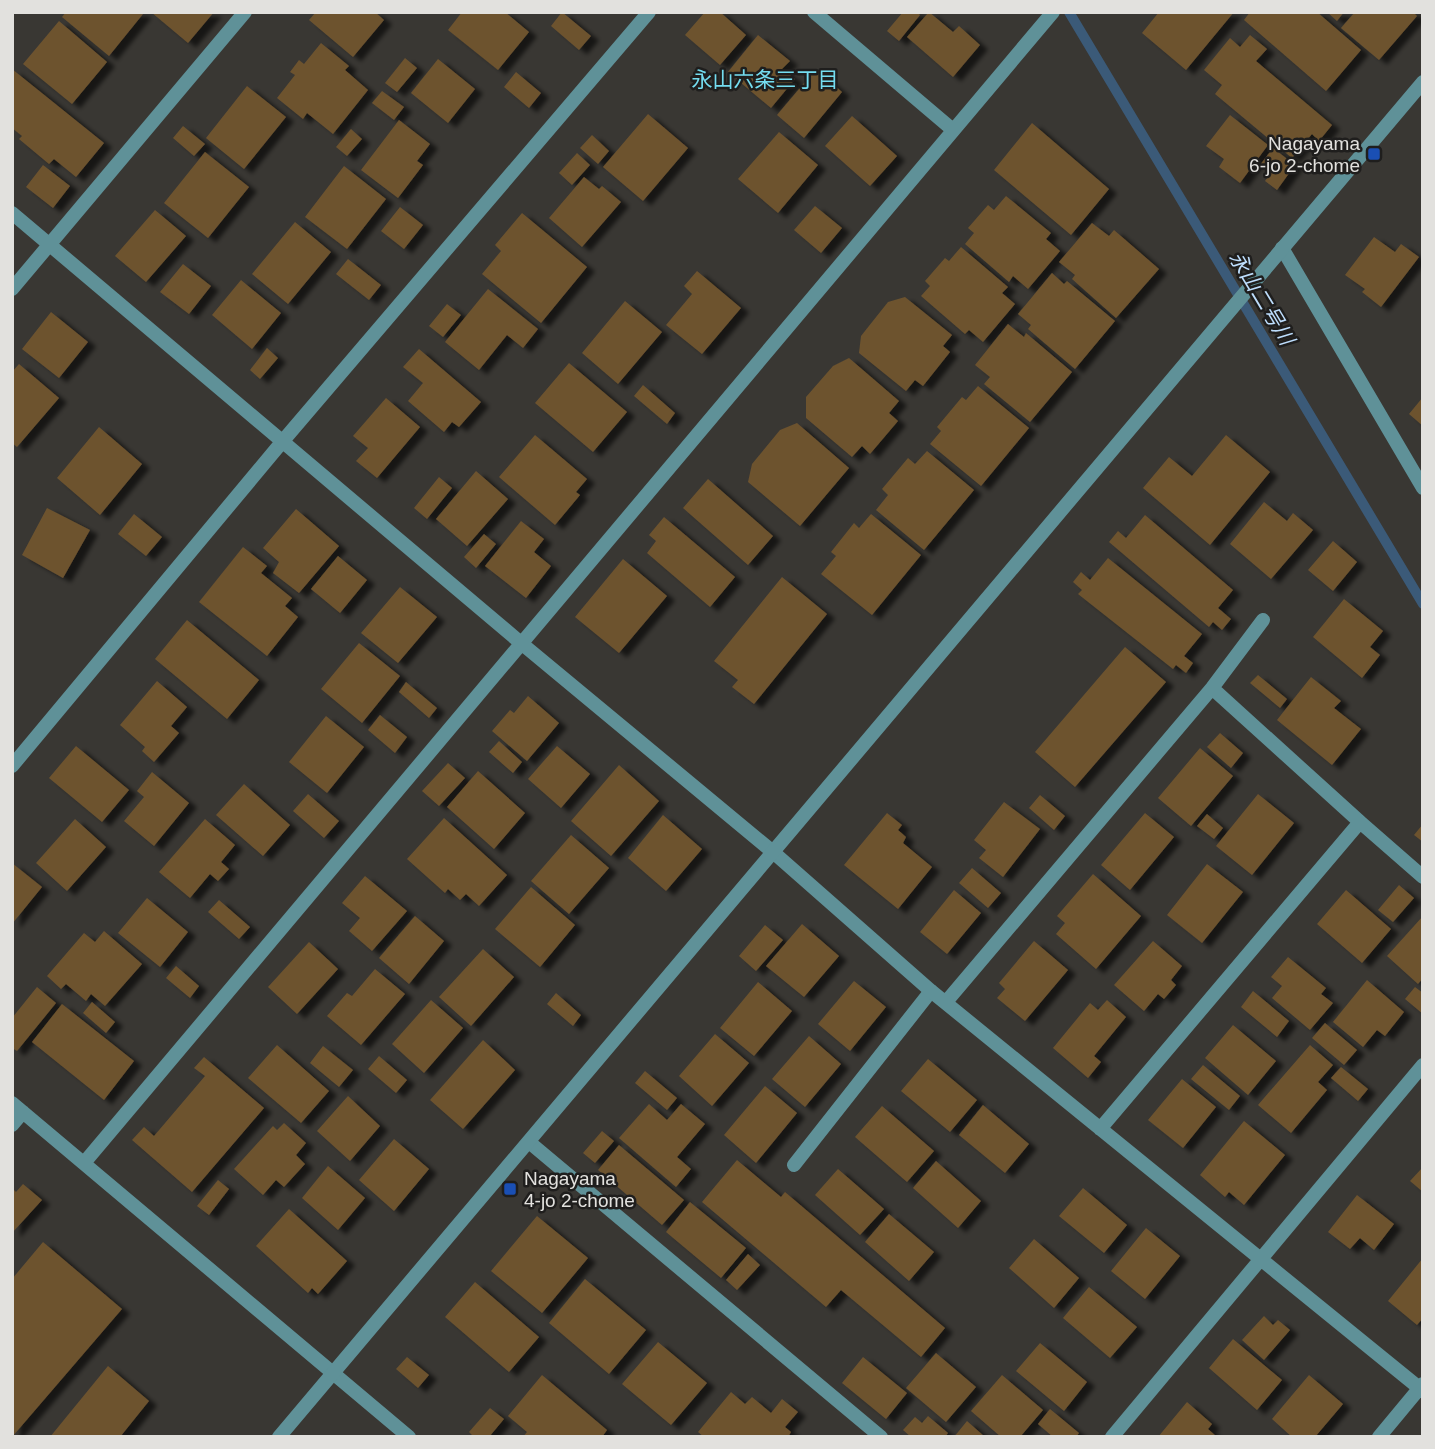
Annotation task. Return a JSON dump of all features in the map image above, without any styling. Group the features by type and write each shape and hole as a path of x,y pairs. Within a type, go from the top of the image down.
{"street":[{"path":"12,289 245,12"},
{"path":"12,766 282,442 649,12"},
{"path":"814,12 953,130"},
{"path":"84,1163 1053,12"},
{"path":"279,1437 1423,82"},
{"path":"12,213 772,852 931,991 1422,1388 1379,1437"},
{"path":"1282,248 1423,488"},
{"path":"946,1002 1212,688 1263,620"},
{"path":"1212,688 1423,877"},
{"path":"1100,1129 1360,822"},
{"path":"794,1165 931,991"},
{"path":"1112,1437 1423,1065"},
{"path":"12,1125 18,1107 409,1437"},
{"path":"529,1142 881,1437"}],"building":[{"path":"66,12 143,14 109,56 62,17"},
{"path":"151,12 214,12 188,43"},
{"path":"316,12 375,12 384,20 353,57 309,20"},
{"path":"462,12 505,12 529,32 498,70 448,30"},
{"path":"562,12 591,36 579,50 551,26"},
{"path":"705,12 720,12 746,35 720,65 685,35"},
{"path":"903,12 917,12 920,15 899,41 887,31"},
{"path":"929,12 953,32 959,26 980,45 953,77 907,37"},
{"path":"1159,12 1234,12 1186,70 1142,33"},
{"path":"1250,12 1317,12 1361,50 1326,91 1244,20"},
{"path":"1327,12 1344,12 1337,21"},
{"path":"1355,12 1413,12 1417,16 1379,60 1341,28"},
{"path":"59,21 107,62 72,104 23,64"},
{"path":"758,35 790,61 782,69 795,79 771,108 728,72"},
{"path":"1250,35 1267,49 1256,61 1332,125 1319,141 1312,134 1292,158 1215,94 1222,85 1204,70 1230,38 1240,47"},
{"path":"321,43 349,66 345,70 368,90 333,134 307,113 303,119 277,98 295,75 290,72 299,60 304,64"},
{"path":"405,58 417,68 397,92 385,83"},
{"path":"438,59 475,89 448,123 411,93"},
{"path":"12,69 104,143 76,177 54,159 49,164 19,139 22,136 12,128"},
{"path":"816,69 842,92 804,138 777,115"},
{"path":"516,72 541,93 529,108 504,87"},
{"path":"247,86 286,117 244,169 206,138"},
{"path":"382,91 404,107 394,120 372,103"},
{"path":"648,114 688,148 643,201 603,167"},
{"path":"1230,115 1268,145 1240,183 1219,167 1224,159 1206,146"},
{"path":"852,116 897,156 870,186 825,146"},
{"path":"399,120 430,144 417,161 423,165 398,198 361,170"},
{"path":"1032,123 1109,189 1071,235 994,170"},
{"path":"183,126 205,144 194,156 173,138"},
{"path":"351,129 362,139 347,156 336,147"},
{"path":"779,132 818,165 778,213 738,179"},
{"path":"592,135 609,151 598,164 580,148"},
{"path":"1273,148 1295,165 1277,190 1265,181 1270,174 1260,165"},
{"path":"205,152 249,187 208,238 164,203"},
{"path":"577,153 590,165 572,185 559,173"},
{"path":"43,165 70,186 53,208 26,187"},
{"path":"344,166 386,199 347,249 305,217"},
{"path":"584,177 599,189 602,186 621,202 582,247 549,218"},
{"path":"1006,196 1051,233 1046,239 1060,251 1028,289 1013,276 1009,282 965,244 974,233 968,228 988,205 994,210"},
{"path":"815,206 842,228 821,253 794,230"},
{"path":"400,207 423,225 404,249 381,231"},
{"path":"155,210 186,236 146,282 115,256"},
{"path":"522,213 587,267 541,323 482,274 501,251 495,245"},
{"path":"295,222 331,252 288,304 252,274"},
{"path":"1092,223 1109,236 1114,230 1159,269 1116,318 1072,279 1075,275 1059,262"},
{"path":"1374,237 1395,252 1401,244 1419,257 1381,307 1362,292 1365,289 1345,275"},
{"path":"961,247 1008,287 1002,293 1015,304 983,342 969,330 965,334 921,296 930,286 925,281 945,258 949,261"},
{"path":"348,259 381,285 369,300 336,274"},
{"path":"183,264 211,286 189,314 160,292"},
{"path":"697,271 741,308 702,354 666,325 692,294 684,286"},
{"path":"1052,273 1064,284 1067,281 1115,321 1075,369 1028,329 1031,325 1018,314"},
{"path":"241,280 281,313 252,349 212,315"},
{"path":"488,289 538,329 523,348 507,335 479,370 445,342"},
{"path":"905,297 952,335 943,346 950,352 923,386 915,380 906,391 859,353 861,336 888,302"},
{"path":"625,301 662,332 618,384 582,353"},
{"path":"447,304 461,315 443,337 429,326"},
{"path":"51,312 88,342 59,378 22,349"},
{"path":"1008,324 1024,337 1026,333 1072,372 1030,422 984,384 990,377 975,365"},
{"path":"267,348 278,358 260,379 250,370"},
{"path":"419,349 481,402 459,427 452,422 444,432 408,401 423,383 403,367"},
{"path":"849,358 899,401 889,413 898,421 870,454 862,446 852,457 806,418 806,397 833,366"},
{"path":"569,363 627,412 593,452 535,403"},
{"path":"19,364 59,398 17,447 12,443 12,372"},
{"path":"643,385 675,413 667,424 634,396"},
{"path":"978,386 1029,428 981,486 930,444 941,431 937,427 962,397 966,400"},
{"path":"1423,397 1423,426 1409,414"},
{"path":"386,398 420,427 377,478 356,461 368,448 353,436"},
{"path":"797,423 849,468 800,526 748,482 752,464 780,430"},
{"path":"99,427 142,464 100,515 57,478"},
{"path":"535,435 587,479 576,492 580,495 555,525 499,477"},
{"path":"1226,435 1270,472 1210,545 1143,488 1169,457 1192,476"},
{"path":"927,451 974,490 924,550 876,510 888,495 882,489 908,458 915,464"},
{"path":"476,471 508,499 467,546 436,519"},
{"path":"439,477 452,488 427,519 414,508"},
{"path":"708,479 773,536 748,565 683,508"},
{"path":"1264,502 1287,521 1293,513 1313,530 1271,579 1230,544"},
{"path":"47,508 90,530 63,578 22,555"},
{"path":"296,509 339,546 299,593 273,573 279,562 263,548"},
{"path":"134,514 162,537 146,556 118,534"},
{"path":"871,514 921,555 872,615 821,574 836,556 831,552 854,523 859,528"},
{"path":"1145,515 1233,590 1218,608 1231,619 1222,630 1213,622 1209,627 1109,542 1118,531 1126,538"},
{"path":"664,517 735,577 710,607 647,553 656,541 649,535"},
{"path":"521,521 544,539 534,552 551,566 526,598 485,566"},
{"path":"484,534 496,544 476,568 464,557"},
{"path":"1333,541 1357,562 1333,591 1308,570"},
{"path":"243,547 267,566 261,573 292,598 285,606 298,617 267,656 199,602"},
{"path":"338,556 367,580 340,613 311,589"},
{"path":"1108,558 1202,634 1184,656 1193,663 1186,673 1176,665 1173,669 1078,594 1082,590 1073,582 1081,572 1090,580"},
{"path":"623,559 667,596 619,653 575,617"},
{"path":"782,577 827,614 754,704 732,687 738,680 714,661"},
{"path":"400,587 437,617 398,663 361,633"},
{"path":"1344,599 1383,631 1370,647 1380,655 1362,678 1313,637"},
{"path":"187,620 259,680 227,719 155,659"},
{"path":"359,643 400,676 362,723 321,689"},
{"path":"1125,647 1166,682 1075,787 1035,752"},
{"path":"1258,675 1287,699 1280,708 1250,683"},
{"path":"1311,677 1341,701 1334,708 1361,729 1332,765 1277,720"},
{"path":"157,681 187,707 171,726 179,733 154,762 142,751 145,747 120,725"},
{"path":"406,682 437,708 429,718 399,692"},
{"path":"528,696 559,723 527,761 492,731 510,710 514,713"},
{"path":"380,715 407,737 395,753 368,730"},
{"path":"326,716 364,747 327,793 289,762"},
{"path":"1220,733 1243,753 1231,768 1207,747"},
{"path":"499,741 522,762 513,773 489,752"},
{"path":"76,746 129,790 102,822 49,778"},
{"path":"557,746 590,774 561,808 528,779"},
{"path":"1200,748 1233,776 1191,826 1158,798"},
{"path":"448,763 465,778 439,806 422,791"},
{"path":"619,765 659,801 611,856 571,821"},
{"path":"478,771 525,813 494,849 447,807"},
{"path":"152,772 189,803 154,846 124,821 144,797 137,791"},
{"path":"244,784 290,825 263,856 216,815"},
{"path":"308,794 339,821 324,838 293,811"},
{"path":"1258,794 1294,823 1252,875 1216,846"},
{"path":"1040,795 1065,816 1054,830 1029,808"},
{"path":"1004,802 1040,829 1003,877 979,858 986,850 974,840"},
{"path":"887,813 902,825 898,830 906,837 903,843 932,867 898,909 844,865"},
{"path":"1145,813 1174,837 1130,890 1101,865"},
{"path":"1207,814 1223,828 1214,839 1197,826"},
{"path":"663,815 702,849 666,891 628,858"},
{"path":"444,818 507,875 479,906 466,894 460,900 448,889 445,893 407,859"},
{"path":"75,819 106,847 67,891 36,863"},
{"path":"205,819 235,845 221,862 229,869 218,881 210,874 190,898 159,872"},
{"path":"1423,824 1423,842 1414,835"},
{"path":"571,835 609,868 569,914 531,881"},
{"path":"12,863 42,887 12,924"},
{"path":"1207,864 1243,892 1202,943 1167,915"},
{"path":"972,868 1001,893 988,908 959,883"},
{"path":"1093,874 1141,916 1096,969 1056,934 1065,923 1057,916"},
{"path":"365,876 407,911 372,951 349,931 360,918 342,903"},
{"path":"1399,885 1414,898 1393,922 1378,910"},
{"path":"531,887 575,925 540,967 495,929"},
{"path":"954,890 981,913 947,954 920,932"},
{"path":"1346,890 1391,929 1362,963 1317,924"},
{"path":"147,898 188,932 160,967 118,933"},
{"path":"219,900 250,927 239,939 208,912"},
{"path":"415,916 444,941 409,984 379,958"},
{"path":"1423,916 1423,978 1418,984 1387,956"},
{"path":"802,924 839,956 804,997 766,966"},
{"path":"765,925 783,940 756,971 739,956"},
{"path":"104,931 142,964 105,1006 91,994 86,1001 66,984 61,989 47,976 84,933 95,942"},
{"path":"1034,941 1068,970 1025,1021 997,998 1005,989 999,983"},
{"path":"1153,941 1182,966 1171,980 1176,985 1164,999 1158,994 1144,1011 1114,985"},
{"path":"309,942 338,969 297,1014 268,987"},
{"path":"483,949 514,977 471,1026 439,997"},
{"path":"1288,957 1326,988 1321,994 1333,1003 1310,1030 1272,998 1282,986 1271,977"},
{"path":"176,966 199,986 190,998 166,978"},
{"path":"375,969 405,994 361,1045 327,1016 347,993 352,996"},
{"path":"1367,980 1404,1012 1385,1036 1377,1030 1363,1047 1333,1022"},
{"path":"854,981 886,1007 850,1051 818,1024"},
{"path":"758,982 792,1011 754,1056 720,1028"},
{"path":"37,987 56,1003 17,1051 12,1048 12,1018"},
{"path":"1415,987 1423,993 1423,1014 1405,999"},
{"path":"1253,991 1289,1021 1277,1037 1241,1007"},
{"path":"556,993 581,1015 573,1026 547,1004"},
{"path":"431,1000 463,1028 424,1073 392,1044"},
{"path":"1107,1000 1126,1017 1094,1056 1101,1062 1088,1078 1053,1048 1090,1003 1098,1010"},
{"path":"92,1002 115,1022 106,1033 83,1013"},
{"path":"62,1004 134,1061 104,1100 32,1042"},
{"path":"1325,1023 1357,1050 1344,1065 1312,1038"},
{"path":"1233,1025 1276,1061 1248,1095 1205,1058"},
{"path":"715,1034 749,1063 712,1106 679,1076"},
{"path":"809,1036 841,1064 805,1107 772,1079"},
{"path":"483,1040 515,1070 463,1129 430,1100"},
{"path":"277,1045 329,1091 301,1123 248,1078"},
{"path":"1310,1045 1333,1065 1318,1082 1327,1090 1291,1133 1258,1105"},
{"path":"323,1046 353,1070 339,1087 310,1063"},
{"path":"379,1056 407,1080 396,1093 368,1069"},
{"path":"204,1057 264,1108 192,1192 132,1140 144,1127 154,1136 205,1076 194,1068"},
{"path":"928,1059 977,1100 950,1132 901,1091"},
{"path":"1203,1065 1240,1096 1229,1110 1191,1079"},
{"path":"1341,1067 1368,1089 1358,1101 1331,1078"},
{"path":"645,1071 677,1098 667,1110 635,1083"},
{"path":"1182,1079 1216,1107 1183,1148 1148,1120"},
{"path":"765,1086 797,1113 756,1163 724,1135"},
{"path":"348,1096 380,1126 350,1161 317,1131"},
{"path":"649,1104 667,1120 681,1104 705,1124 677,1157 691,1169 676,1187 619,1138"},
{"path":"983,1105 1029,1144 1005,1173 959,1135"},
{"path":"882,1106 934,1151 907,1182 855,1137"},
{"path":"1244,1121 1285,1155 1244,1205 1229,1192 1225,1197 1200,1175"},
{"path":"284,1123 306,1143 296,1155 305,1164 284,1187 276,1180 263,1195 234,1169 273,1126 277,1130"},
{"path":"602,1131 614,1141 595,1163 583,1153"},
{"path":"394,1139 429,1169 394,1211 359,1180"},
{"path":"619,1145 684,1200 662,1225 598,1170"},
{"path":"737,1160 781,1197 785,1192 945,1328 921,1357 841,1290 826,1307 702,1202"},
{"path":"936,1161 981,1201 958,1228 913,1188"},
{"path":"328,1166 365,1198 338,1230 302,1198"},
{"path":"1423,1167 1423,1192 1410,1181"},
{"path":"838,1169 884,1209 860,1235 815,1195"},
{"path":"218,1180 229,1189 209,1215 197,1206"},
{"path":"23,1184 42,1200 12,1233 12,1188 16,1192"},
{"path":"1083,1188 1127,1225 1104,1253 1059,1216"},
{"path":"1357,1195 1394,1224 1374,1250 1360,1238 1350,1249 1328,1232"},
{"path":"690,1202 746,1248 721,1278 666,1232"},
{"path":"289,1209 347,1261 318,1294 312,1288 308,1293 256,1246"},
{"path":"889,1214 934,1252 909,1281 865,1242"},
{"path":"537,1216 588,1258 542,1313 491,1271"},
{"path":"1146,1228 1180,1256 1145,1299 1111,1271"},
{"path":"1034,1239 1079,1278 1054,1308 1009,1268"},
{"path":"43,1242 122,1309 12,1437 12,1279"},
{"path":"748,1254 760,1265 737,1290 726,1280"},
{"path":"1423,1258 1423,1318 1417,1325 1388,1301"},
{"path":"585,1279 646,1330 609,1374 549,1323"},
{"path":"475,1282 539,1337 509,1372 445,1317"},
{"path":"1089,1287 1137,1327 1110,1358 1063,1318"},
{"path":"1264,1316 1273,1325 1278,1320 1290,1330 1264,1360 1242,1340"},
{"path":"1233,1339 1282,1380 1257,1410 1209,1368"},
{"path":"658,1342 707,1383 671,1425 622,1384"},
{"path":"1040,1343 1087,1382 1064,1411 1016,1371"},
{"path":"936,1353 976,1387 946,1422 906,1388"},
{"path":"407,1357 429,1375 418,1388 396,1369"},
{"path":"863,1357 907,1393 886,1419 842,1383"},
{"path":"108,1366 149,1401 120,1437 50,1437"},
{"path":"542,1375 607,1430 602,1437 523,1437 527,1432 508,1416"},
{"path":"1002,1375 1043,1410 1020,1437 1001,1437 971,1411"},
{"path":"1309,1375 1343,1404 1315,1437 1292,1437 1272,1419"},
{"path":"731,1392 745,1404 752,1397 771,1413 782,1399 798,1412 785,1427 791,1432 788,1437 704,1437 698,1432"},
{"path":"1187,1402 1212,1424 1208,1429 1217,1437 1158,1437"},
{"path":"490,1408 504,1419 489,1437 474,1437 469,1432"},
{"path":"1050,1409 1079,1433 1076,1437 1053,1437 1038,1424"},
{"path":"928,1416 948,1433 945,1437 911,1437 903,1430 915,1417 922,1423"},
{"path":"967,1421 985,1437 954,1437"}],"waterway":[{"name":"永山二号川","path":"1069,12 1423,604"}],"place":[{"name":"Nagayama 6-jo 2-chome","path":"1374,154"},
{"name":"Nagayama 4-jo 2-chome","path":"510,1189"}],"district":[{"name":"永山六条三丁目","path":"765,79"}]}
